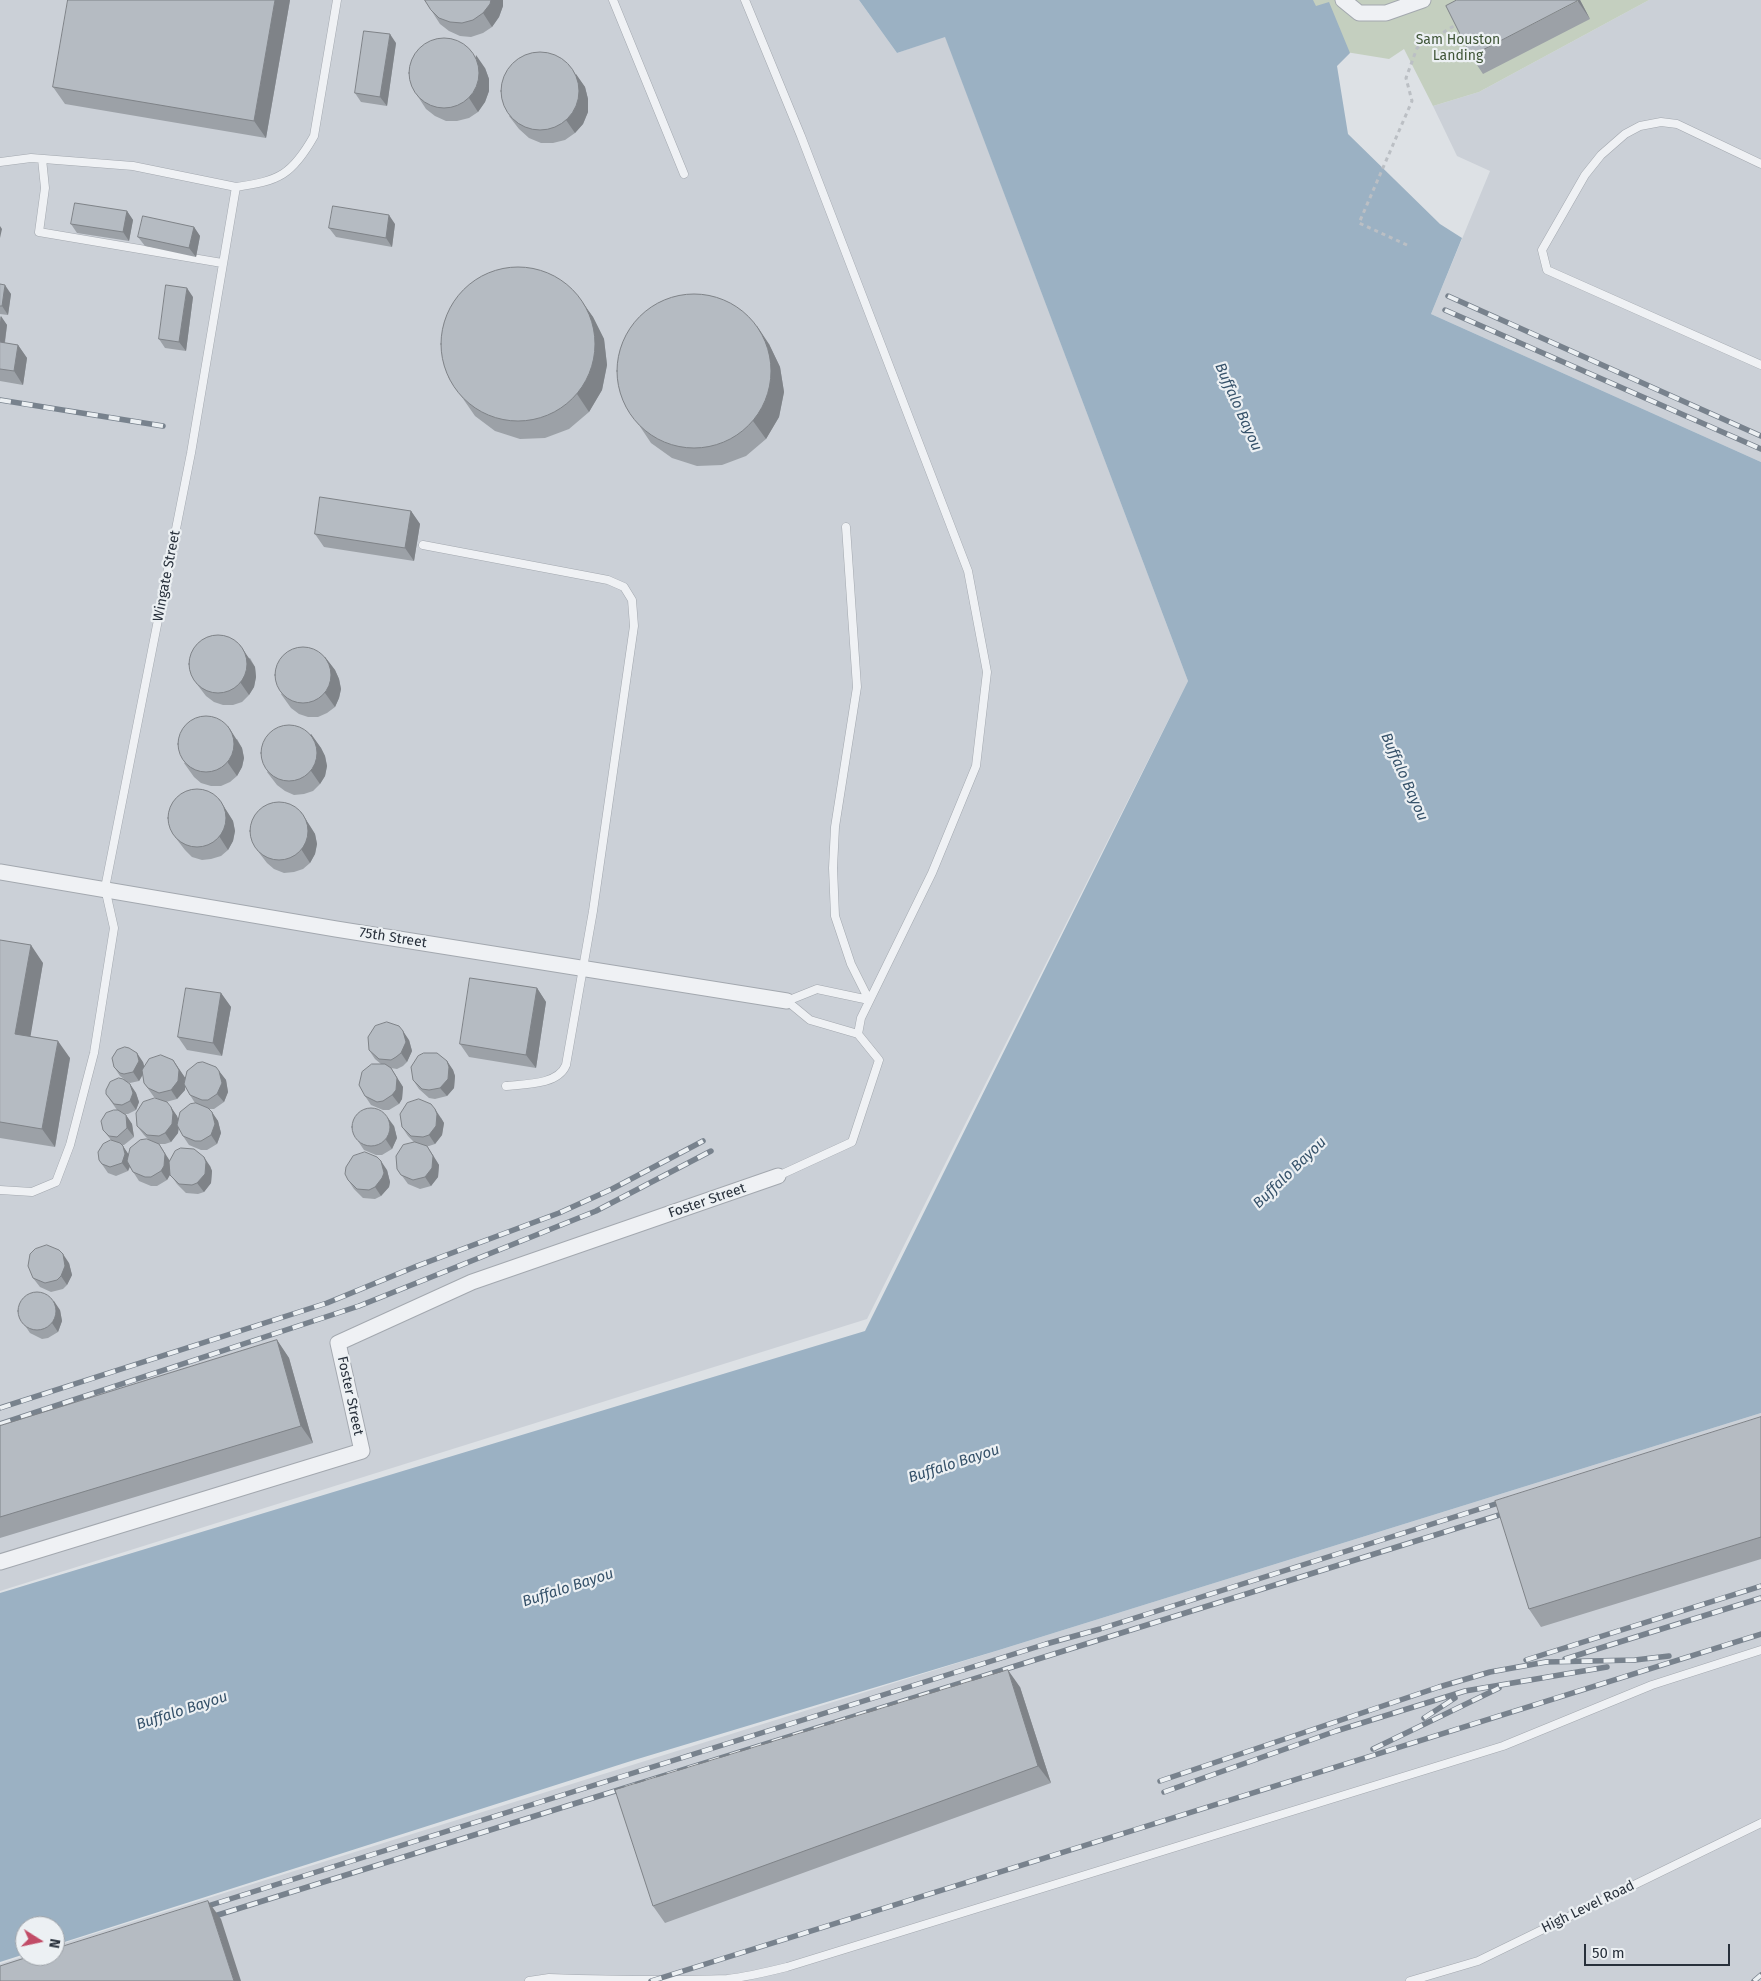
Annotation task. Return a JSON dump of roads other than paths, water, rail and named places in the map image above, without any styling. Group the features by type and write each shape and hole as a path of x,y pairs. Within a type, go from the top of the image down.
{"street":[{"path":"1343,0 1360,13 1386,13 1423,0"},
{"name":"75th Street","path":"0,872 105,888 336,929 787,1001"},
{"name":"Foster Street","path":"0,1562 362,1451 338,1343 472,1282 778,1176"}],"lane":[{"path":"0,162 31,158 133,166 236,187 264,183 278,178 293,167 314,136 337,0"},
{"path":"612,0 684,174"},
{"path":"745,0 801,136 968,571 987,672 976,766 932,873 869,1000 858,1034"},
{"path":"1761,164 1677,124 1661,122 1640,126 1625,134 1600,155 1585,174 1542,250 1546,270 1761,365"},
{"path":"42,159 45,188 39,232 222,263"},
{"name":"Wingate Street","path":"105,888 191,453 236,187"},
{"path":"846,528 857,687 835,827 833,868 835,916 851,964 869,1000"},
{"path":"423,545 608,580 624,587 632,600 634,626 584,968 566,1065 563,1072 557,1077 506,1086"},
{"path":"0,1190 32,1192 56,1182 70,1145 94,1053 114,928 105,888"},
{"path":"787,1001 817,990 869,1000"},
{"path":"778,1176 852,1142 879,1060 858,1034 810,1020 787,1001"},
{"path":"529,1981 549,1978 727,1979 752,1976 787,1967 1502,1746 1652,1685 1761,1650"},
{"name":"High Level Road","path":"1410,1981 1478,1961 1761,1823"}],"water":[{"name":"Buffalo Bayou","path":"859,0 1313,0 1316,6 1329,2 1350,53 1337,66 1348,134 1440,224 1462,238 1431,314 1761,462 1761,1413 999,1650 631,1761 65,1942 65,1916 15,1916 15,1957 0,1962 0,1593 865,1331 1188,681 945,37 897,53"}],"railway":[{"path":"1448,296 1761,436"},
{"path":"1445,310 1761,449"},
{"path":"0,400 163,426"},
{"path":"0,1408 327,1303 417,1266 559,1213 612,1189 703,1141"},
{"path":"0,1424 359,1306 596,1211 711,1151"},
{"path":"198,1909 1046,1644 1100,1629 1508,1500"},
{"path":"205,1919 1512,1511"},
{"path":"1526,1660 1761,1586"},
{"path":"1565,1659 1761,1598"},
{"path":"651,1981 1761,1634"},
{"path":"1160,1781 1439,1687 1490,1672 1546,1662 1635,1660 1669,1656"},
{"path":"1164,1792 1336,1731 1465,1691 1607,1667"},
{"path":"1373,1749 1499,1688"},
{"path":"1424,1718 1455,1698"},
{"path":"1754,1981 1761,1975"}],"park label":[{"name":"Sam Houston Landing","path":"1458,48"}]}
